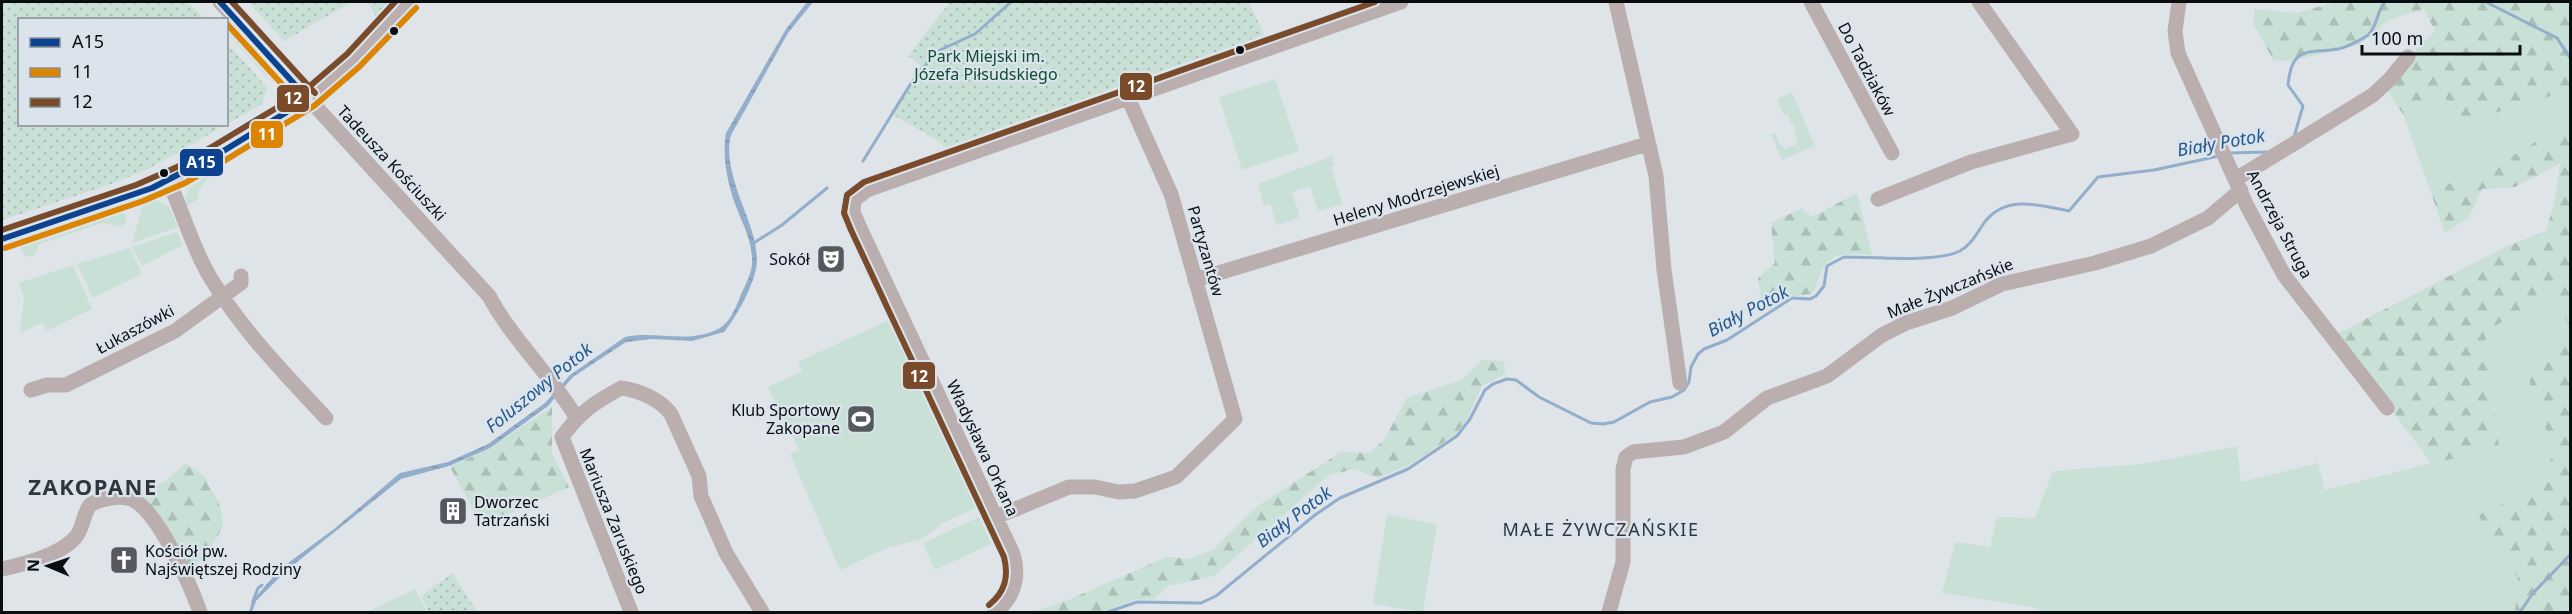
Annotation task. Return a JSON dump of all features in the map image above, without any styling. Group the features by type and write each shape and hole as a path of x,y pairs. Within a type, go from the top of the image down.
{"street":[{"name":"Tadeusza Kościuszki","path":"220,2 489,296 498,312 557,387 576,417"},
{"path":"1128,98 1401,2"},
{"path":"1616,2 1656,176 1664,270 1680,383"},
{"name":"Do Tadziaków","path":"1811,2 1892,153"},
{"path":"1878,199 1971,162 2072,134 1979,2"},
{"name":"Andrzeja Struga","path":"2179,2 2175,31 2178,52 2251,215 2288,282 2387,408"},
{"path":"2,239 127,198 220,153 308,99 353,61 407,3"},
{"name":"Małe Żywczańskie","path":"1609,612 1623,562 1623,469 1626,456 1633,452 1684,447 1724,432 1767,398 1827,376 1882,335 1906,323 1952,308 2002,284 2094,263 2151,246 2208,218 2235,177 2373,95 2390,80 2408,57"},
{"name":"Władysława Orkana","path":"995,612 1011,595 1016,575 1013,554 859,226 853,212 854,200 867,190 1128,98"},
{"name":"Partyzantów","path":"996,517 1070,487 1095,487 1119,492 1135,491 1176,477 1235,419 1171,194 1128,98"},
{"name":"Heleny Modrzejewskiej","path":"1195,280 1647,144"},
{"path":"168,180 200,259 222,296 247,329 326,418"},
{"name":"Łukaszówki","path":"31,390 47,385 66,385 175,331 242,281 241,276"},
{"path":"576,417 598,400 621,388 650,397 666,406 672,414 699,476 701,496 726,553 762,612"},
{"name":"Mariusza Zaruskiego","path":"576,417 562,437 631,612"},
{"path":"2,569 29,562 76,538 90,504 107,498 127,498 141,506 163,533 200,612"}],"green space":[{"path":"2,2 188,2 204,18 18,18 18,126 223,126 148,169 111,184 2,220"},
{"path":"232,2 238,2 281,48 276,52"},
{"path":"248,2 352,2 284,41"},
{"path":"367,2 393,2 378,19"},
{"name":"Park Miejski im. Józefa Piłsudskiego","path":"950,2 1249,2 1264,35 944,148 942,143 890,113 921,65 908,56"},
{"path":"2336,2 2570,2 2570,87 2554,95 2458,124 2443,92 2403,114 2382,83 2435,31 2424,9 2389,20 2359,45 2294,60 2274,61 2253,24 2255,9 2296,13"},
{"path":"228,24 272,73 267,77 228,34"},
{"path":"228,44 267,89 262,104 228,123"},
{"path":"1275,79 1299,151 1242,170 1219,97"},
{"path":"2570,87 2570,124 2488,170 2430,190 2403,114 2443,91 2458,124 2553,95"},
{"path":"1792,92 1815,146 1782,160 1759,106 1771,134 1775,133 1780,146 1782,145 1785,149 1797,144 1797,136 1793,135 1796,135 1794,132 1796,130 1793,123 1790,123 1790,120 1788,122 1790,119 1788,115 1784,115 1777,99"},
{"path":"2570,124 2570,326 2549,293 2485,332 2499,446 2432,464 2335,335 2505,247 2546,231 2555,200 2560,164 2515,187 2482,189 2469,217 2445,233 2430,190 2488,170"},
{"path":"1332,156 1335,165 1331,167 1342,204 1318,211 1310,186 1292,192 1300,218 1277,225 1270,204 1264,206 1258,184"},
{"path":"209,176 200,189 197,200 187,206 188,191"},
{"path":"1857,193 1872,255 1849,254 1830,260 1819,275 1811,294 1792,296 1762,313 1758,278 1775,263 1771,223 1802,208 1812,217"},
{"path":"158,200 169,207 178,227 132,243 143,205 147,201"},
{"path":"119,211 125,214 127,219 122,228 103,223 39,244 35,254 30,257 23,254 21,248 26,241"},
{"path":"177,232 183,245 142,266 132,247"},
{"path":"130,248 142,274 93,298 77,264"},
{"path":"73,265 92,309 46,331 42,323 20,333 24,298 19,283"},
{"path":"2549,293 2570,326 2570,332 2530,362 2530,403 2543,420 2553,456 2520,497 2479,515 2518,577 2515,612 2044,612 2037,608 1942,593 1955,542 1990,547 1997,517 2035,518 2053,471 2141,464 2237,446 2241,482 2318,463 2325,490 2499,446 2485,332"},
{"name":"Klub Sportowy Zakopane","path":"891,319 980,506 943,523 922,539 887,548 840,570 790,454 799,450 768,387 802,371 798,362"},
{"path":"2570,332 2570,612 2515,612 2518,577 2478,515 2520,497 2553,456 2543,420 2530,403 2530,362"},
{"path":"1482,360 1504,361 1505,374 1482,386 1467,419 1456,434 1409,465 1378,478 1354,469 1329,475 1214,576 1168,586 1153,600 1137,599 1102,612 1032,612 1068,600 1166,557 1190,559 1214,549 1256,507 1341,452 1369,453 1384,440 1407,398 1462,380"},
{"path":"552,407 552,454 569,487 482,526 450,467 490,448"},
{"path":"186,463 206,478 222,513 220,531 213,545 197,566 187,574 139,497 145,488 163,483"},
{"path":"1387,515 1437,524 1423,612 1373,604"},
{"path":"979,517 991,544 935,570 923,543"},
{"path":"452,573 477,612 429,612 421,596"},
{"path":"415,589 427,612 367,612"}],"water":[{"path":"807,2 813,2 788,33 731,135 729,152 731,168 752,230 757,261 754,278 745,298 724,332 692,341 652,339 626,342 573,377 548,406 490,448 449,466 401,479 287,570 256,601 252,612 249,612 252,601 280,569 334,529 400,473 448,462 488,444 545,403 570,375 625,337 637,335 697,336 720,328 727,322 735,310 751,272 752,255 749,239 727,176 726,133 786,29"}],"waterway":[{"path":"863,161 910,85 929,61 940,50 975,34 1011,2"},
{"name":"Biały Potok","path":"2294,137 2303,106 2288,85 2293,63 2304,54 2338,49 2365,37 2371,32 2385,2"},
{"path":"2486,2 2557,38 2570,58"},
{"name":"Biały Potok","path":"2229,153 2267,152"},
{"name":"Biały Potok","path":"1108,612 1137,602 1201,603 1216,596 1315,515 1340,498 1408,469 1457,436 1470,419 1485,390 1493,384 1507,379 1516,380 1539,397 1591,423 1614,422 1650,402 1672,397 1684,390 1689,382 1691,367 1698,354 1704,349 1727,340 1792,298 1810,299 1816,296 1824,286 1827,266 1844,257 1920,258 1949,255 1967,246 1992,214 2002,208 2024,204 2069,211 2098,177 2154,170 2219,156"},
{"path":"752,244 782,225 827,188"},
{"path":"2520,612 2533,593 2570,555"},
{"name":"Foluszowy Potok","path":"253,601 258,588 262,585"}],"transit line":[{"name":"A15","path":"220,2 308,99"},
{"name":"12","path":"232,2 315,93"},
{"name":"12","path":"2,230 136,185 177,167 215,145 303,92 347,54 395,2"},
{"name":"12","path":"989,605 999,595 1006,578 1004,557 851,230 844,213 847,195 864,182 1375,2"},
{"name":"11","path":"5,248 143,201 185,183 224,161 314,106 359,67 416,8"},
{"name":"11","path":"228,25 301,105"},
{"name":"A15","path":"2,239 152,188 220,153 308,99"}],"place":[{"name":"Sokół","path":"831,259"},
{"name":"Klub Sportowy Zakopane","path":"861,419"},
{"name":"Dworzec Tatrzański","path":"453,511"},
{"name":"Kościół pw. Najświętszej Rodziny","path":"124,560"}],"district":[{"name":"ZAKOPANE","path":"93,487"},
{"name":"MAŁE ŻYWCZAŃSKIE","path":"1601,530"}]}
